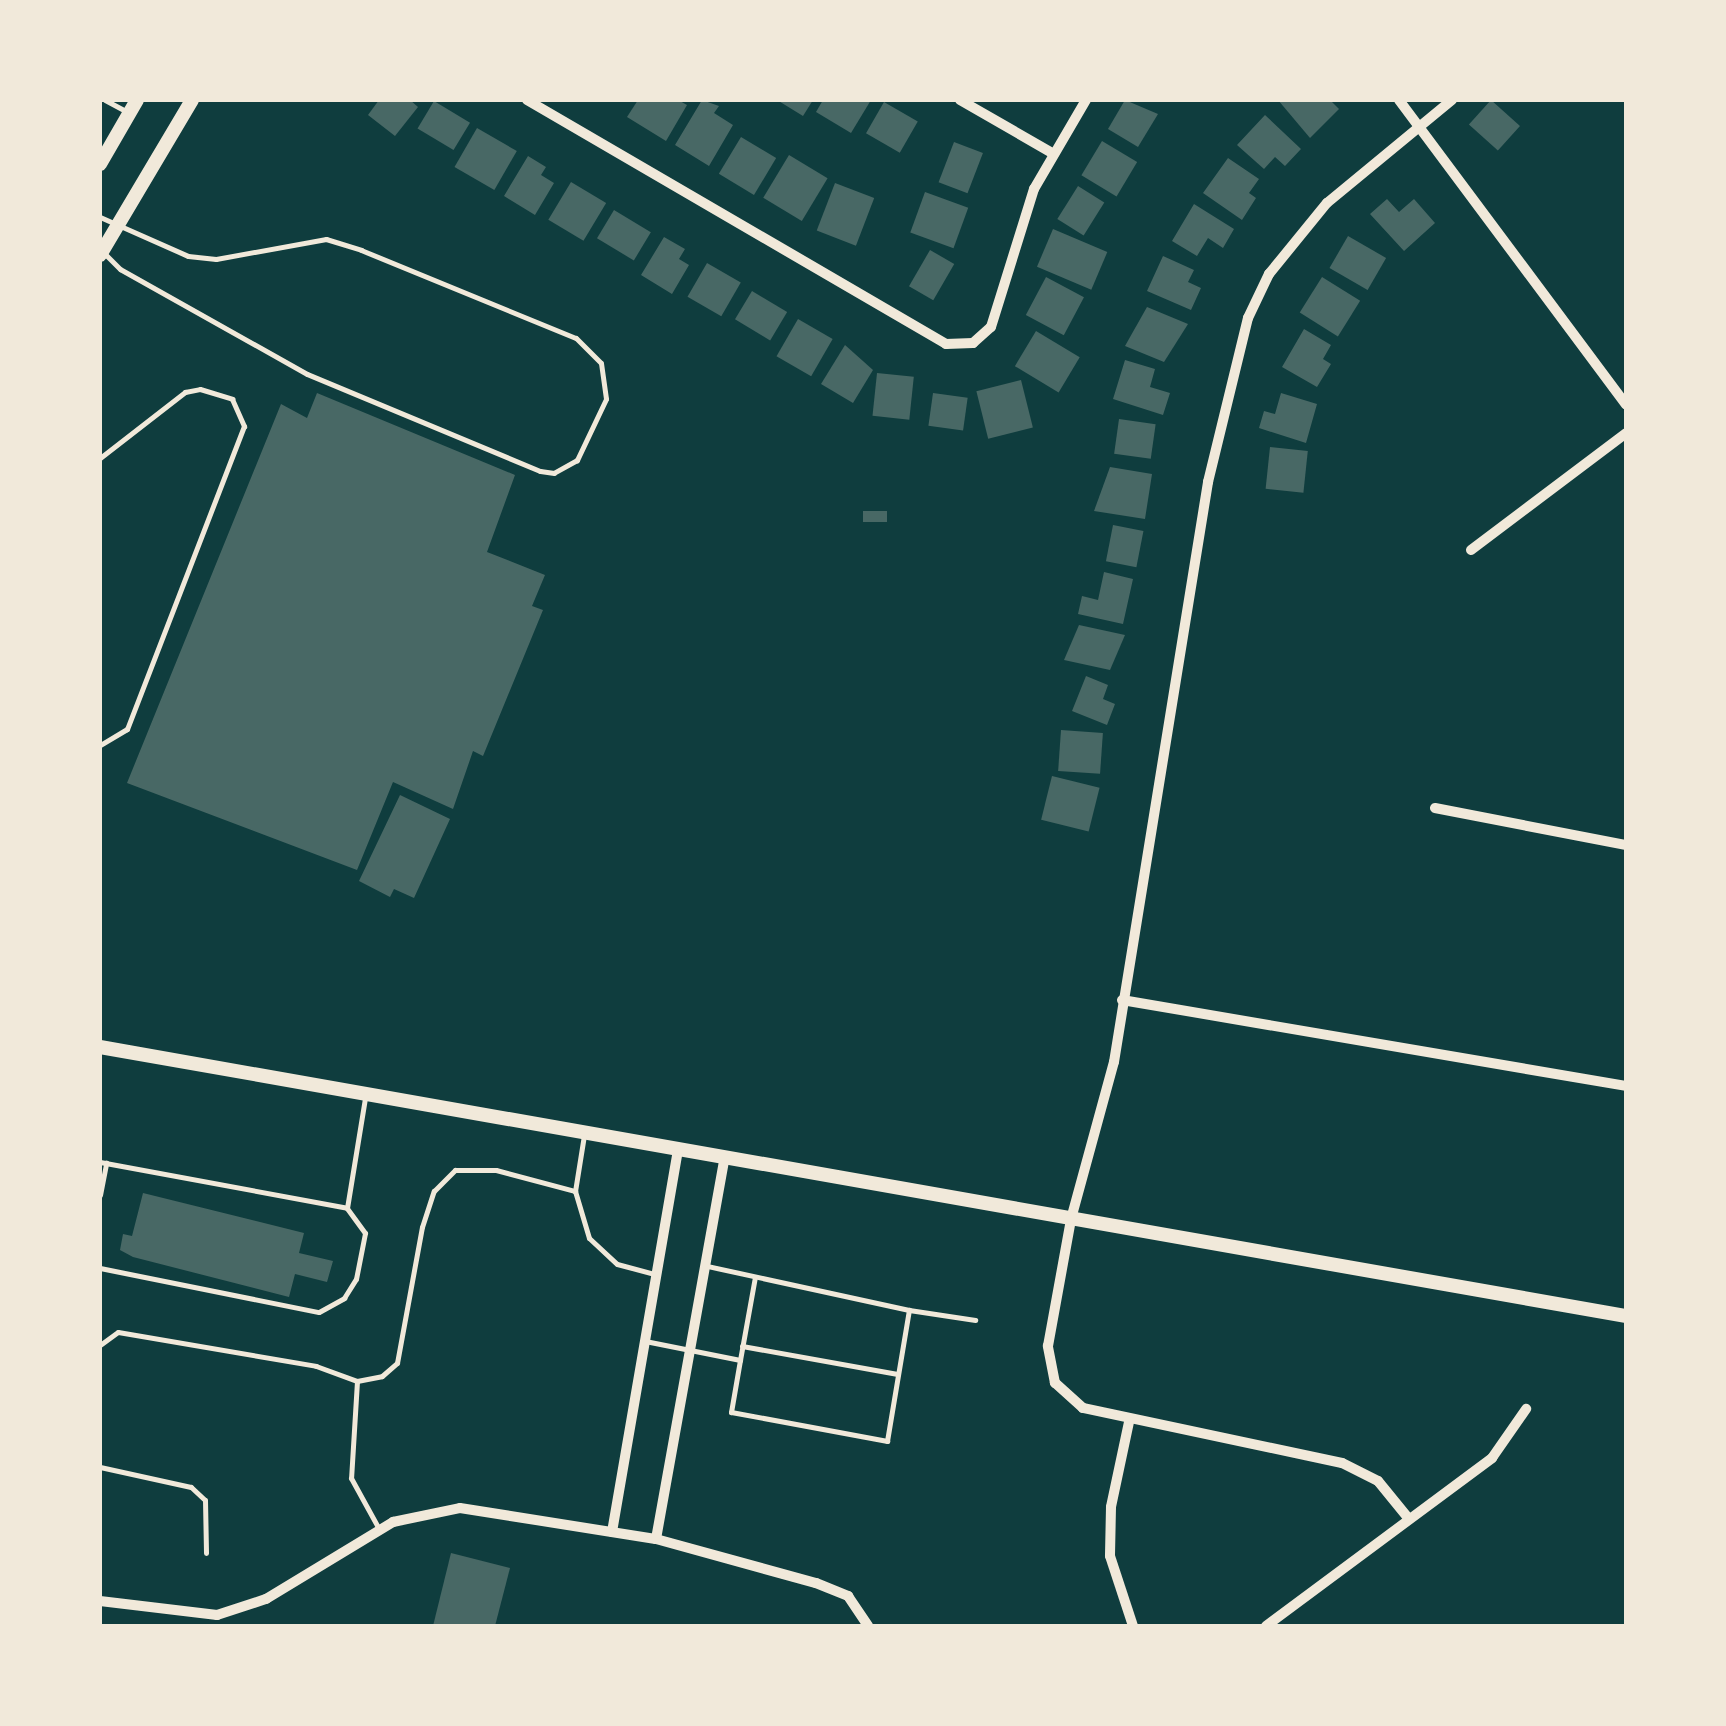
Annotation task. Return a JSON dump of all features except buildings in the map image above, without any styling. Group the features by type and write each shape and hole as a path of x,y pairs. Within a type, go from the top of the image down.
{"main road":[{"path":"101,251 192,100"},
{"path":"100,164 133,107"},
{"path":"100,1047 1626,1316"}],"street":[{"path":"960,100 1052,153"},
{"path":"529,101 942,342 974,343 991,327 1026,210 1052,153 1086,100"},
{"path":"1399,100 1626,405"},
{"path":"1408,1519 1378,1482 1342,1463 1129,1422 1066,1396 1048,1367 1048,1346 1071,1219 1110,1081 1208,482 1248,318 1269,274 1327,202 1452,100"},
{"path":"1471,550 1626,434"},
{"path":"1435,808 1626,846"},
{"path":"1122,1000 1626,1086"},
{"path":"612,1532 678,1148"},
{"path":"656,1540 725,1156"},
{"path":"1266,1626 1492,1458 1526,1409"},
{"path":"1129,1422 1109,1531 1115,1582 1133,1626"},
{"path":"100,1601 217,1615 266,1599 379,1529 421,1512 460,1508 656,1540 848,1596 868,1626"}],"lane":[{"path":"108,101 133,107"},
{"path":"100,217 188,256 216,259 326,240 576,338 600,363 606,399 587,446 566,469 540,471 307,374 120,269 101,251"},
{"path":"100,458 184,392 200,388 232,399 244,426 126,729 100,745"},
{"path":"347,1208 365,1094"},
{"path":"584,1132 575,1191 589,1238 617,1264 657,1274"},
{"path":"100,1195 103,1163 347,1208 365,1233 356,1279 344,1298 319,1312 100,1268"},
{"path":"100,1345 118,1332 316,1366 357,1381 382,1376 397,1363 422,1227 434,1192 455,1170 496,1170 575,1191"},
{"path":"706,1266 909,1310 975,1320"},
{"path":"755,1277 731,1412 887,1440 909,1310"},
{"path":"645,1341 740,1360"},
{"path":"742,1346 898,1374"},
{"path":"357,1381 351,1478 379,1529"},
{"path":"100,1467 191,1487 205,1500 206,1553"}]}
